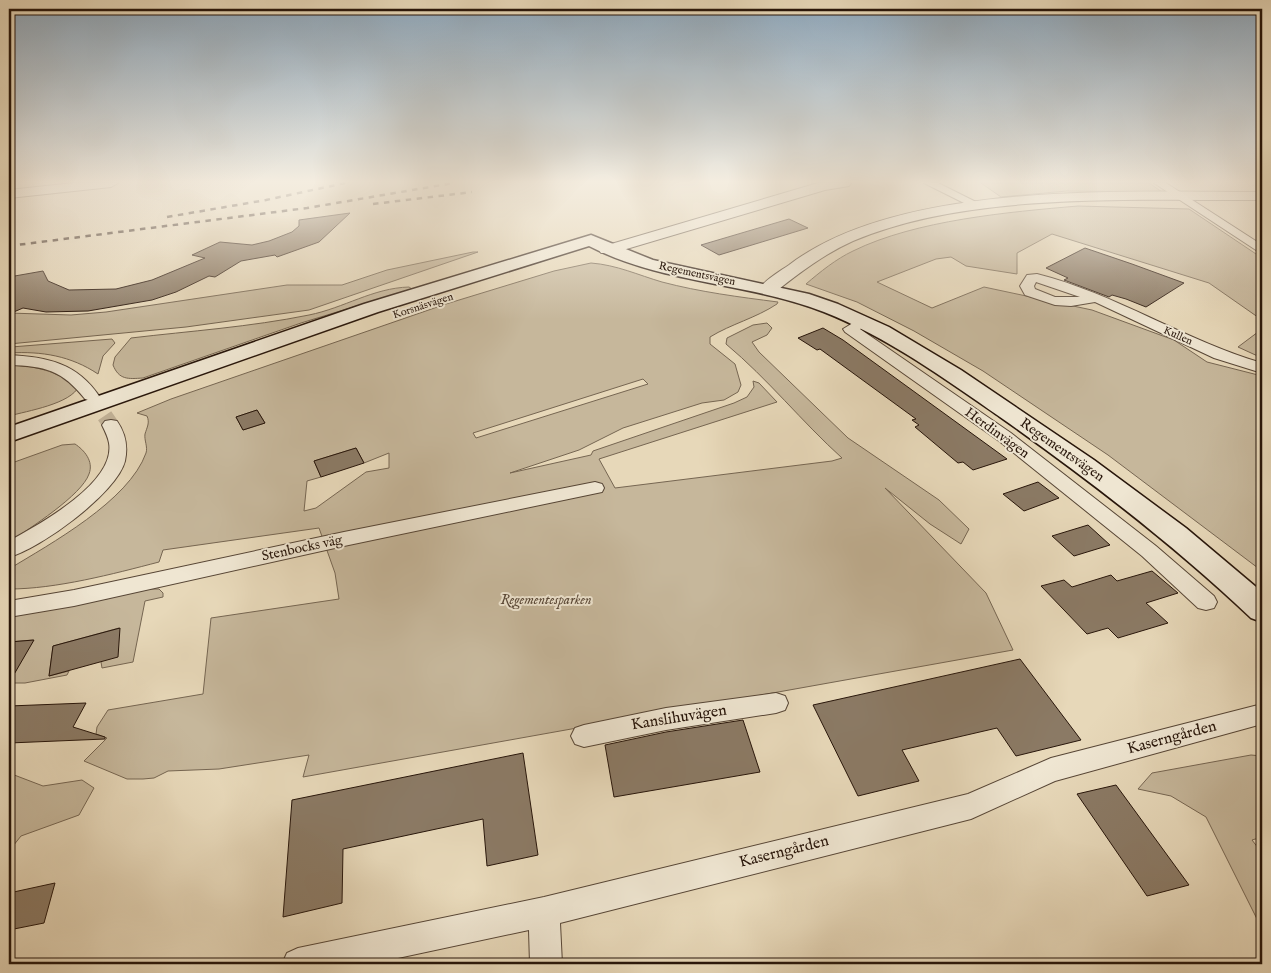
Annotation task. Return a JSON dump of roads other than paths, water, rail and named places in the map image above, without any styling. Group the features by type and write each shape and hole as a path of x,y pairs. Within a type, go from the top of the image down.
{"main road":[{"path":"643,239 637,248 639,253 658,265"},
{"name":"Regementsvägen","path":"594,255 658,265 853,318 912,350 979,393 1095,473 1182,540 1262,610"},
{"name":"Regementsvägen","path":"594,255 655,274 765,293"},
{"name":"Korsnäsvägen","path":"9,435 460,279 594,255"},
{"name":"Korsnäsvägen","path":"9,451 303,345 468,291 594,255"},
{"path":"9,422 123,394"}],"street":[{"name":"Korsnäsvägen","path":"594,255 671,228"},
{"name":"Korsnäsvägen","path":"594,255 679,228"},
{"path":"765,293 801,262 840,241 877,228"},
{"path":"1229,228 1262,250"},
{"name":"Kullen","path":"1097,297 1219,355 1262,368"},
{"name":"Herdinvägen","path":"853,318 850,329 1005,437 1149,551 1206,602"},
{"path":"9,360 35,361 55,365 67,370 81,382 90,396"},
{"path":"9,550 69,514 102,481 114,465 120,447 116,433 110,425"},
{"name":"Stenbocks väg","path":"9,609 74,598 344,539 595,488"},
{"path":"1149,551 1182,540"},
{"name":"Kanslihuvägen","path":"584,736 666,719 776,703"},
{"name":"Kaserngården","path":"298,964 544,912 971,806 1051,770 1262,714"},
{"path":"544,912 546,964"}],"tunnel":[{"path":"91,396 111,425"}],"railway":[{"path":"9,246 147,228"}],"park label":[{"name":"Regementesparken","path":"546,600"}]}
